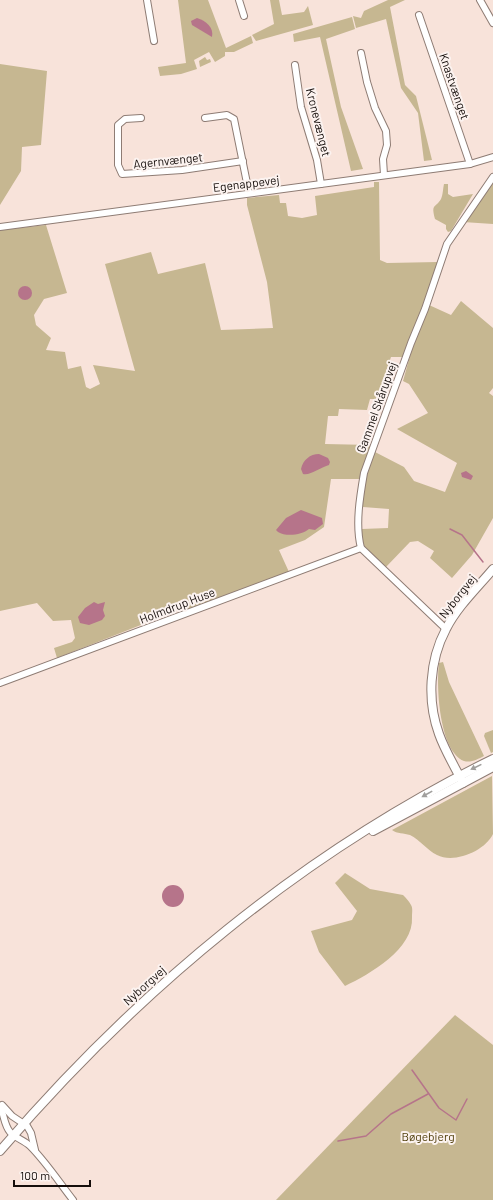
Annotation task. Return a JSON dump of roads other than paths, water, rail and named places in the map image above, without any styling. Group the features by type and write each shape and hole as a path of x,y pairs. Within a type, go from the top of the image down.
{"main road":[{"name":"Nyborgvej","path":"323,859 463,783 439,734 432,704 432,674 435,658 446,630 455,615 493,569"},
{"path":"459,776 493,759"},
{"path":"463,783 493,767"},
{"name":"Nyborgvej","path":"0,1151 24,1123 119,1024 170,977 233,925 355,836 459,776"}],"street":[{"path":"147,0 154,41"},
{"path":"239,0 244,16"},
{"path":"480,0 493,23"},
{"name":"Knastvænget","path":"419,15 470,164"},
{"path":"361,53 367,82 375,108 386,131 387,145 383,159 384,175"},
{"name":"Kronevænget","path":"295,65 301,107 317,160 321,184"},
{"path":"205,118 227,115 234,119 250,194"},
{"name":"Agernvænget","path":"141,118 125,119 118,125 118,165 122,174 182,170 243,161"},
{"name":"Egenappevej","path":"0,227 470,164 493,157"},
{"name":"Gammel Skårupvej","path":"361,548 359,540 361,492 367,467 411,343 425,309 447,244 493,177"},
{"path":"361,548 446,630"},
{"name":"Holmdrup Huse","path":"0,683 361,548"},
{"path":"0,1105 12,1116 24,1123 31,1133 33,1144 37,1153"},
{"path":"0,1105 6,1126 14,1135 24,1141 37,1153 73,1200"}],"waterway":[{"path":"450,529 462,535 483,562"},
{"path":"412,1070 439,1108 456,1120 467,1099"},
{"path":"338,1141 366,1136 391,1114 428,1094"}],"park label":[{"name":"Bøgebjerg","path":"428,1136"}]}
